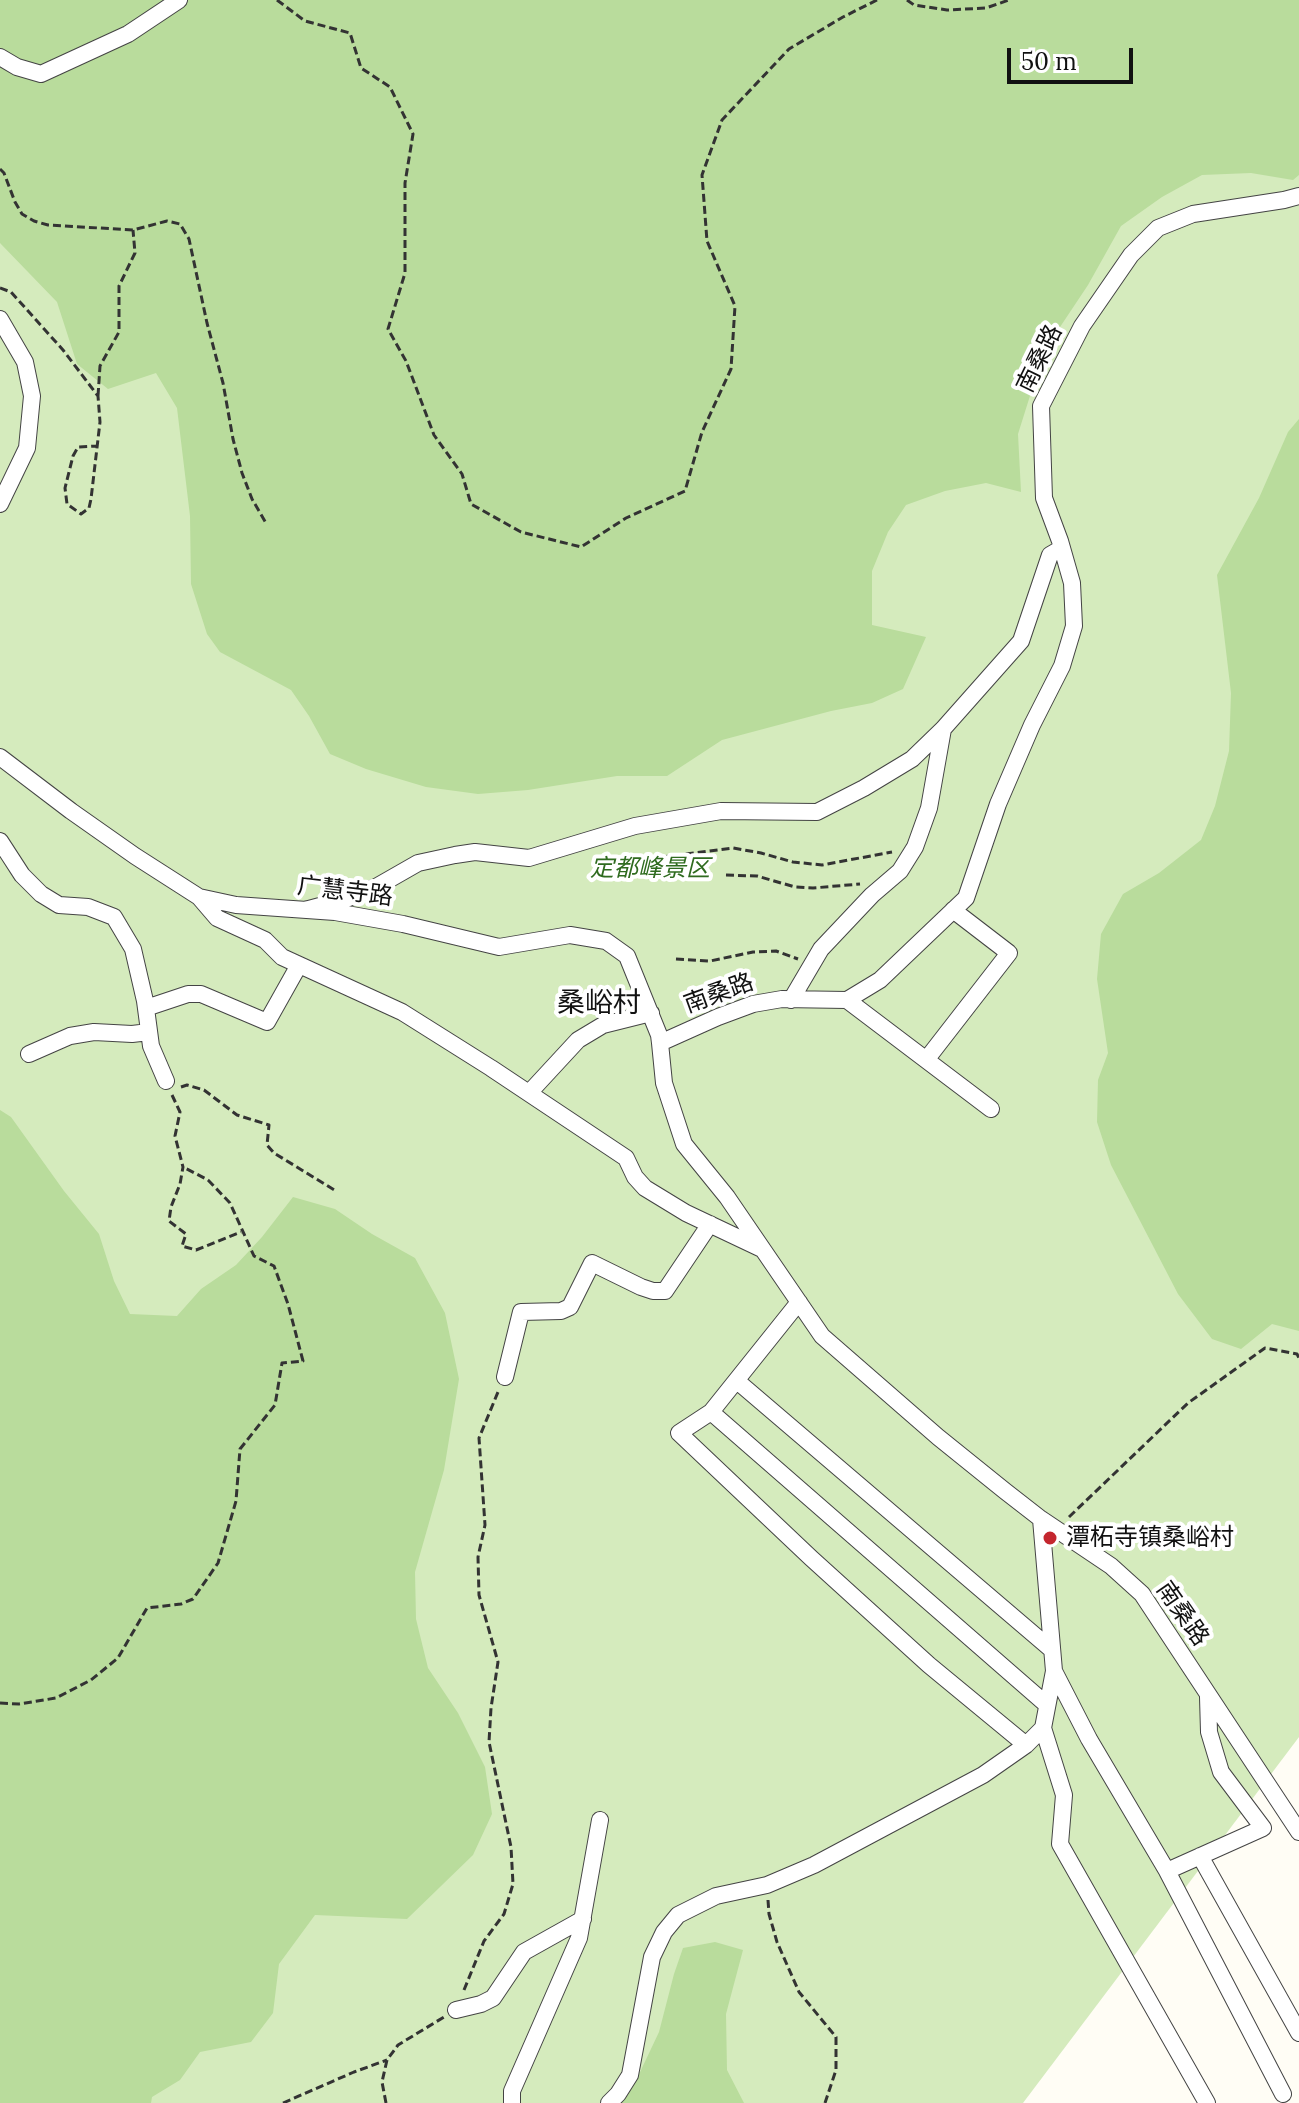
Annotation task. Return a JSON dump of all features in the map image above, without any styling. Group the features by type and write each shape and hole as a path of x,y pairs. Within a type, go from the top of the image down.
{"street":[{"path":"0,57 17,67 41,74 128,34 179,0"},
{"name":"南桑路","path":"1299,196 1193,214 1158,228 1131,255 1090,314 1041,406 1044,498 1072,583 1074,626 1062,666 998,804 966,898 880,980 847,1000 753,1004 660,1043 664,1083 684,1144 727,1197 822,1336 938,1437 1041,1519 1111,1566 1142,1594 1299,1832"},
{"path":"0,319 25,362 32,396 27,448 0,504"},
{"path":"305,910 376,887 418,863 455,855 475,852 529,858 635,826 721,811 817,812 912,759 943,729 1021,641 1050,555 1062,548"},
{"path":"791,1000 821,949 872,895 900,871 915,847 929,808 943,729"},
{"name":"广慧寺路","path":"0,757 84,820 199,897 236,905 335,912 403,924 499,947 570,935 606,941 627,956 660,1043"},
{"path":"0,841 22,875 41,894 59,905 88,907 114,917 133,949 151,1046 168,1085"},
{"path":"199,897 217,918 265,940 282,957 402,1012 529,1093 626,1158 635,1177 645,1188 686,1213 763,1249"},
{"path":"926,1060 1009,953 953,910"},
{"path":"146,1008 188,994 201,994 267,1022 299,965"},
{"path":"847,1000 991,1109"},
{"path":"529,1093 578,1040 603,1025 651,1013"},
{"path":"29,1054 70,1036 94,1032 149,1032"},
{"path":"505,1377 521,1312 561,1311 570,1307 592,1263 641,1287 665,1291 710,1224"},
{"path":"799,1302 711,1412 679,1433 929,1665 1026,1745"},
{"path":"737,1381 1052,1650"},
{"path":"711,1412 1047,1705"},
{"path":"1041,1519 1054,1671 1043,1728 1064,1795 1060,1844 1207,2103"},
{"path":"1054,1671 1089,1739 1167,1871 1283,2094"},
{"path":"1167,1871 1263,1828 1221,1772 1209,1732 1208,1695"},
{"path":"609,2103 630,2075 652,1957 664,1932 678,1915 716,1896 767,1885 814,1865 970,1783 1026,1745 1043,1728"},
{"path":"512,2103 512,2091 579,1938 600,1820"},
{"path":"1200,1856 1299,2033"},
{"path":"456,2010 493,1998 524,1952 583,1919"}],"path":[{"path":"277,0 305,21 350,33 361,68 390,87 413,134 405,183 405,273 388,329 406,361 434,435 462,474 471,504 521,532 581,547 626,518 685,491 702,432 731,369 735,306 707,241 702,175 722,120 789,49 877,0"},
{"path":"907,0 914,5 947,10 986,8 1009,0"},
{"path":"0,169 22,214 34,221 48,225 133,230 167,221 180,224 189,239 236,450 252,499 266,523"},
{"path":"97,446 78,447 65,488 67,504 81,514 89,508 97,446 100,366 119,332 119,286 135,253 133,230"},
{"path":"0,288 11,292 44,328 98,396"},
{"path":"662,857 733,848 793,862 822,865 915,847"},
{"path":"726,875 757,876 795,887 813,888 888,881"},
{"path":"676,959 710,961 753,952 776,951 812,964"},
{"path":"242,1232 196,1250 182,1246 186,1234 169,1221 183,1167 175,1136 180,1112 168,1085 187,1085 204,1090 237,1115 269,1125 267,1145 274,1153 336,1191"},
{"path":"0,1703 19,1704 56,1698 91,1680 118,1658 147,1608 181,1604 193,1599 218,1563 236,1501 240,1449 275,1405 282,1363 303,1361 274,1266 254,1256 230,1203 208,1180 183,1167"},
{"path":"1056,1529 1188,1403 1265,1348 1297,1354 1299,1358"},
{"path":"386,2103 382,2082 387,2060 398,2045 456,2010 484,1941 504,1914 513,1884 511,1847 489,1742 498,1662 479,1595 478,1557 485,1525 479,1438 505,1377"},
{"path":"767,1885 769,1914 777,1942 799,1992 836,2037 836,2070 825,2103"},
{"path":"283,2103 387,2060"}],"green space":[{"name":"定都峰景区","path":"0,0 1299,0 1299,1737 1023,2103 0,2103"},
{"path":"0,0 1299,0 1299,175 1293,180 1251,173 1202,175 1162,197 1121,226 1040,364 1018,434 1021,492 986,483 945,491 906,505 888,532 872,571 872,625 926,637 903,689 872,703 722,740 667,776 617,776 528,790 478,794 426,787 366,769 330,754 291,690 220,652 207,634 191,584 190,516 177,408 156,373 108,389 77,364 57,302 0,243"},
{"path":"1299,419 1299,1331 1272,1324 1241,1349 1212,1339 1178,1294 1111,1165 1097,1122 1098,1080 1108,1053 1097,979 1101,934 1123,894 1159,873 1201,840 1215,806 1229,751 1231,693 1217,575 1259,498 1288,432"},
{"path":"0,1110 11,1117 99,1234 114,1281 130,1314 177,1316 201,1289 236,1265 293,1197 335,1209 415,1258 445,1313 459,1379 444,1470 415,1572 416,1619 428,1668 458,1713 485,1767 492,1814 473,1855 407,1919 315,1915 279,1964 273,2013 251,2042 200,2052 180,2080 152,2097 151,2103 0,2103"},
{"path":"715,1942 743,1950 726,2014 727,2070 744,2103 616,2103 633,2087 659,2032 683,1948"}],"place":[{"name":"潭柘寺镇桑峪村","path":"1050,1538"}],"district":[{"name":"桑峪村","path":"599,1004"}]}
